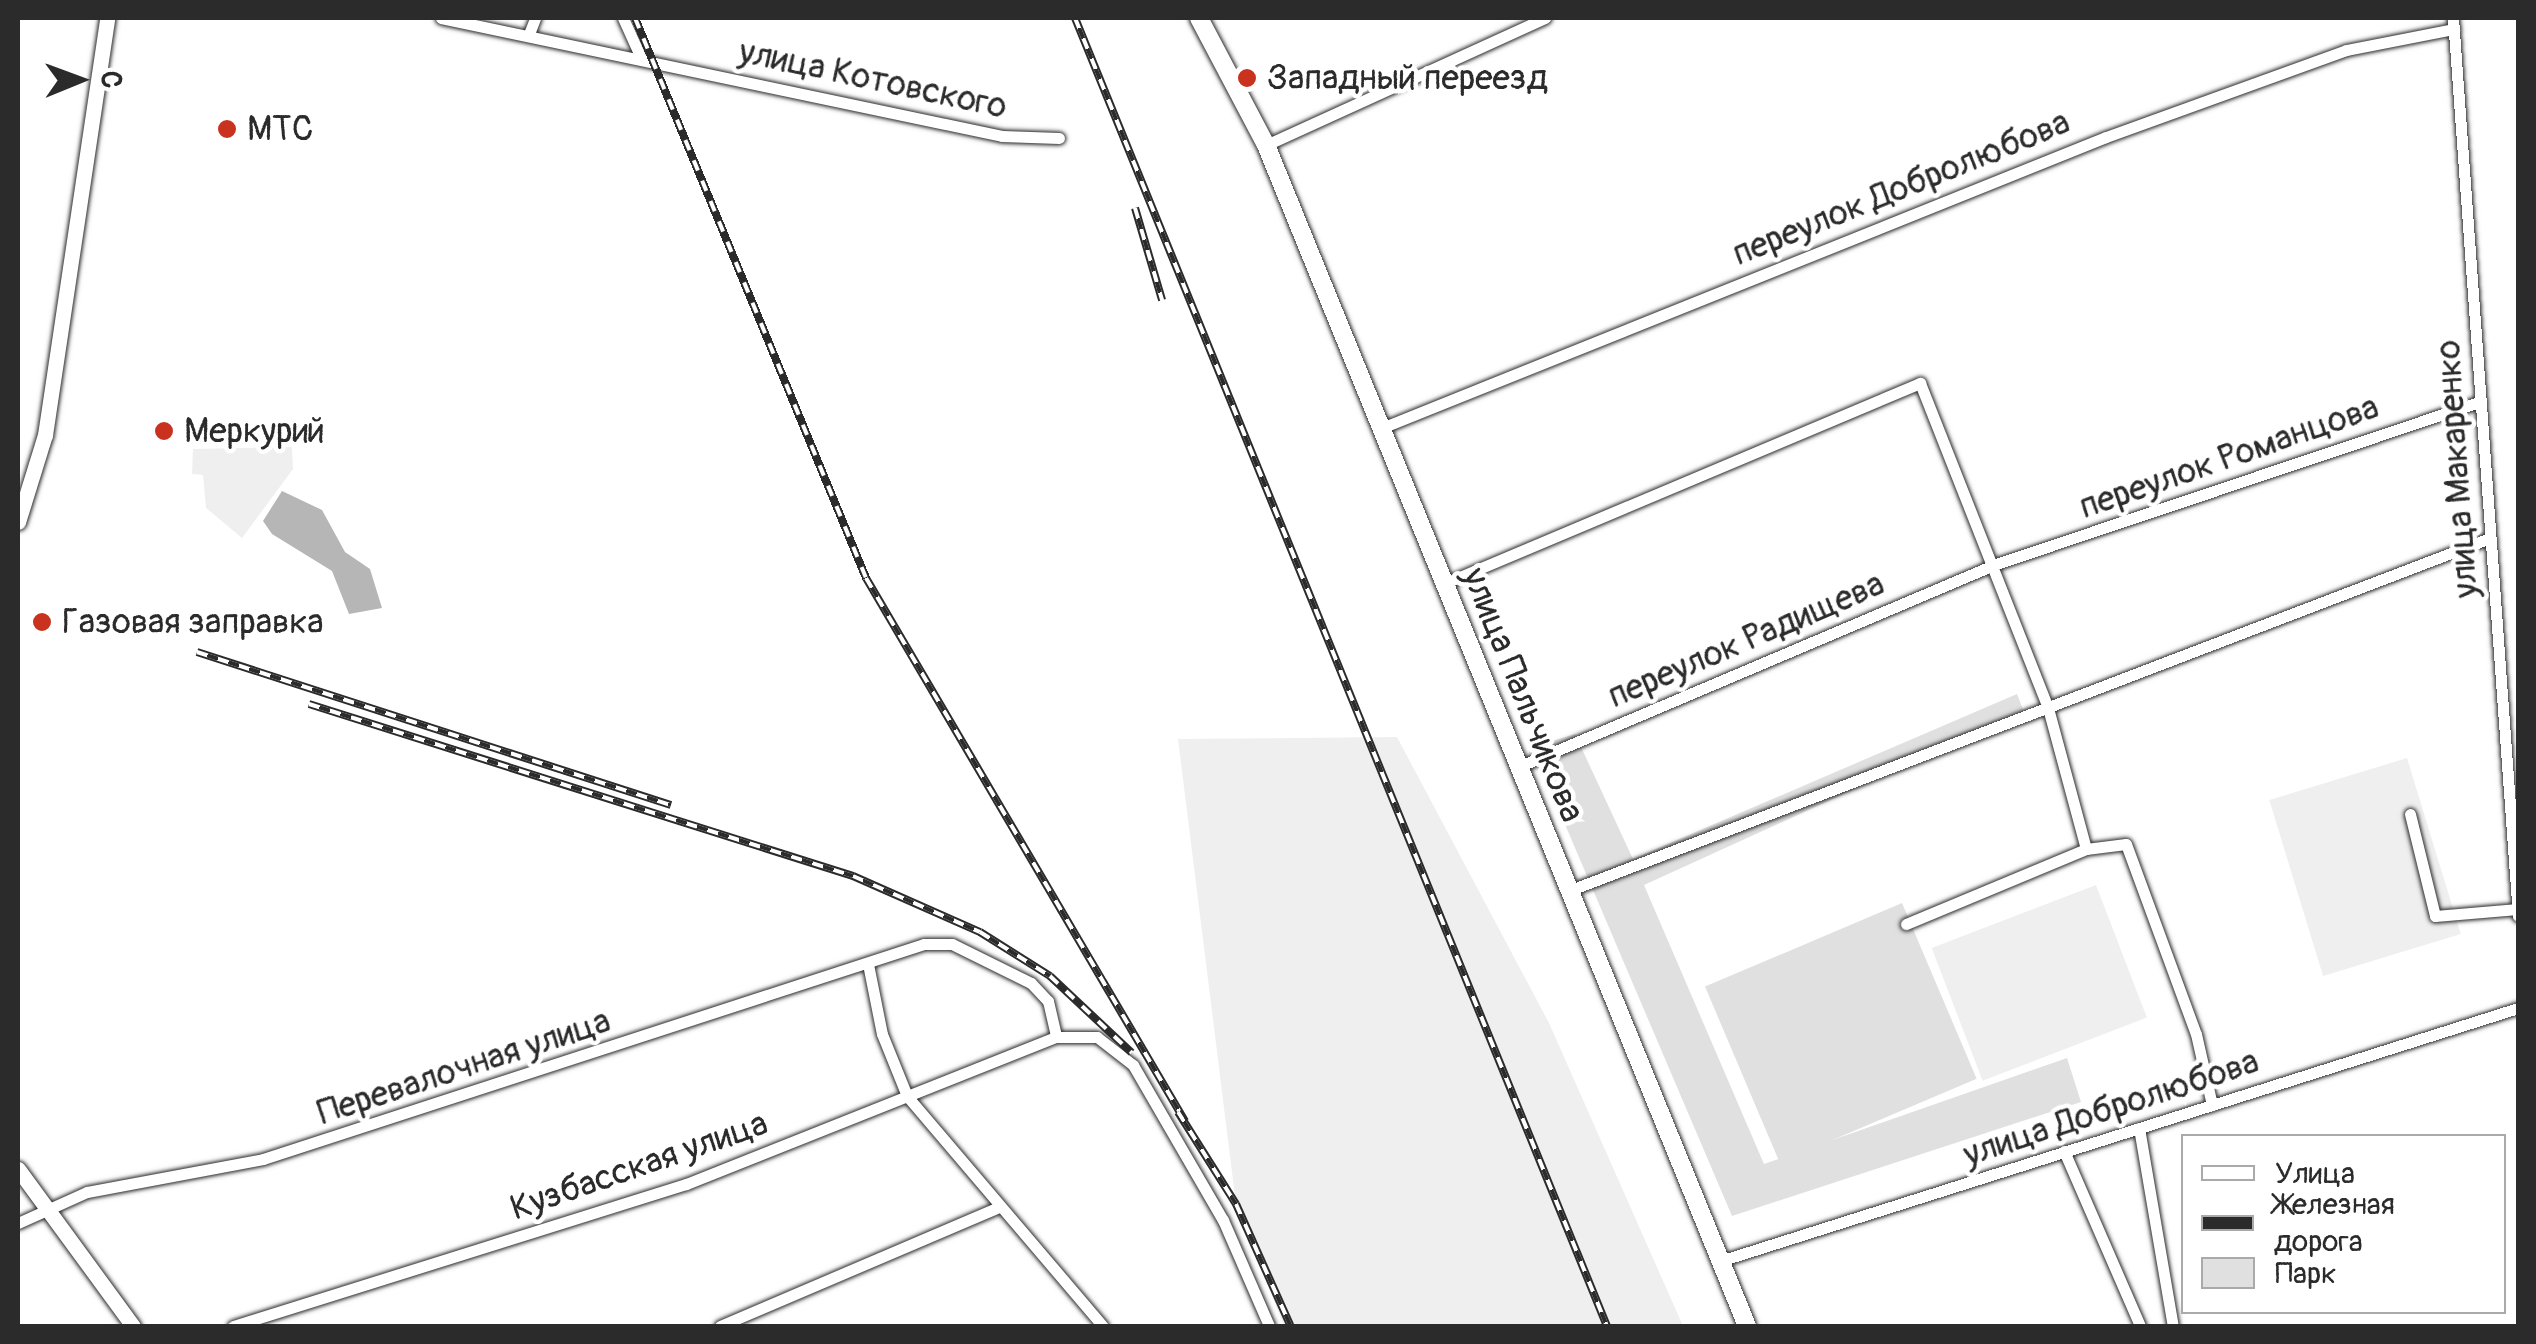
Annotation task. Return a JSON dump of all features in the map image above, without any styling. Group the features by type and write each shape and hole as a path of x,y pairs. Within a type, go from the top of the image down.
{"main road":[{"path":"18,522 45,435 108,18"},
{"name":"улица Пальчикова","path":"1199,18 1240,88 1266,144 1747,1326"},
{"path":"18,1169 133,1326"}],"street":[{"name":"улица Котовского","path":"441,18 1002,136 1059,138"},
{"path":"529,34 535,18"},
{"path":"622,18 642,60"},
{"path":"1266,144 1545,18"},
{"name":"улица Макаренко","path":"2453,24 2518,916"},
{"name":"переулок Добролюбова","path":"1380,429 2106,136 2346,50 2453,24"},
{"path":"1443,584 1920,383 1996,564 2048,708 2086,849"},
{"name":"переулок Романцова","path":"1996,564 2479,402"},
{"path":"1568,891 2490,538"},
{"name":"переулок Радищева","path":"1518,767 1996,564"},
{"path":"2410,814 2435,916 2518,909"},
{"path":"1906,924 2086,849 2126,844 2196,1034 2212,1105"},
{"name":"Перевалочная улица","path":"18,1224 48,1207 130,1181 263,1159 924,944 952,944 1031,983 1048,1001 1056,1037"},
{"path":"868,964 882,1034 908,1096 1097,1325"},
{"name":"улица Добролюбова","path":"1720,1261 2518,1008"},
{"path":"1056,1037 1097,1038 1132,1065 1222,1220 1269,1326"},
{"name":"Кузбасская улица","path":"233,1326 686,1184 1056,1037"},
{"path":"2140,1128 2173,1326"},
{"path":"2064,1151 2140,1326"},
{"path":"720,1326 739,1323 997,1208"}],"shaded area":[{"path":"292,447 293,469 242,538 206,508 203,475 192,474 193,449"},
{"path":"282,491 322,510 345,552 370,569 382,608 349,614 332,571 272,534 263,521"},
{"path":"1397,737 1549,1023 1683,1326 1284,1326 1236,1204 1178,739"},
{"path":"2407,758 2461,934 2323,976 2269,800"},
{"path":"2096,885 2147,1018 1983,1081 1932,948"}],"green space":[{"path":"2017,694 2024,712 1644,885 1764,1164 2067,1058 2081,1102 1732,1216 1532,747 1575,734 1633,859"},
{"path":"1902,903 1977,1079 1780,1162 1705,987"}],"railway":[{"path":"635,18 866,578 1185,1121"},
{"path":"1075,18 1607,1326"},
{"path":"1135,208 1162,300"},
{"path":"197,652 671,805"},
{"path":"309,704 853,876 980,932 1050,976 1132,1053"},
{"path":"1178,1112 1236,1204 1290,1325"}],"place":[{"name":"Западный переезд","path":"1247,78"},
{"name":"МТС","path":"227,129"},
{"name":"Меркурий","path":"164,431"},
{"name":"Газовая заправка","path":"42,622"}]}
